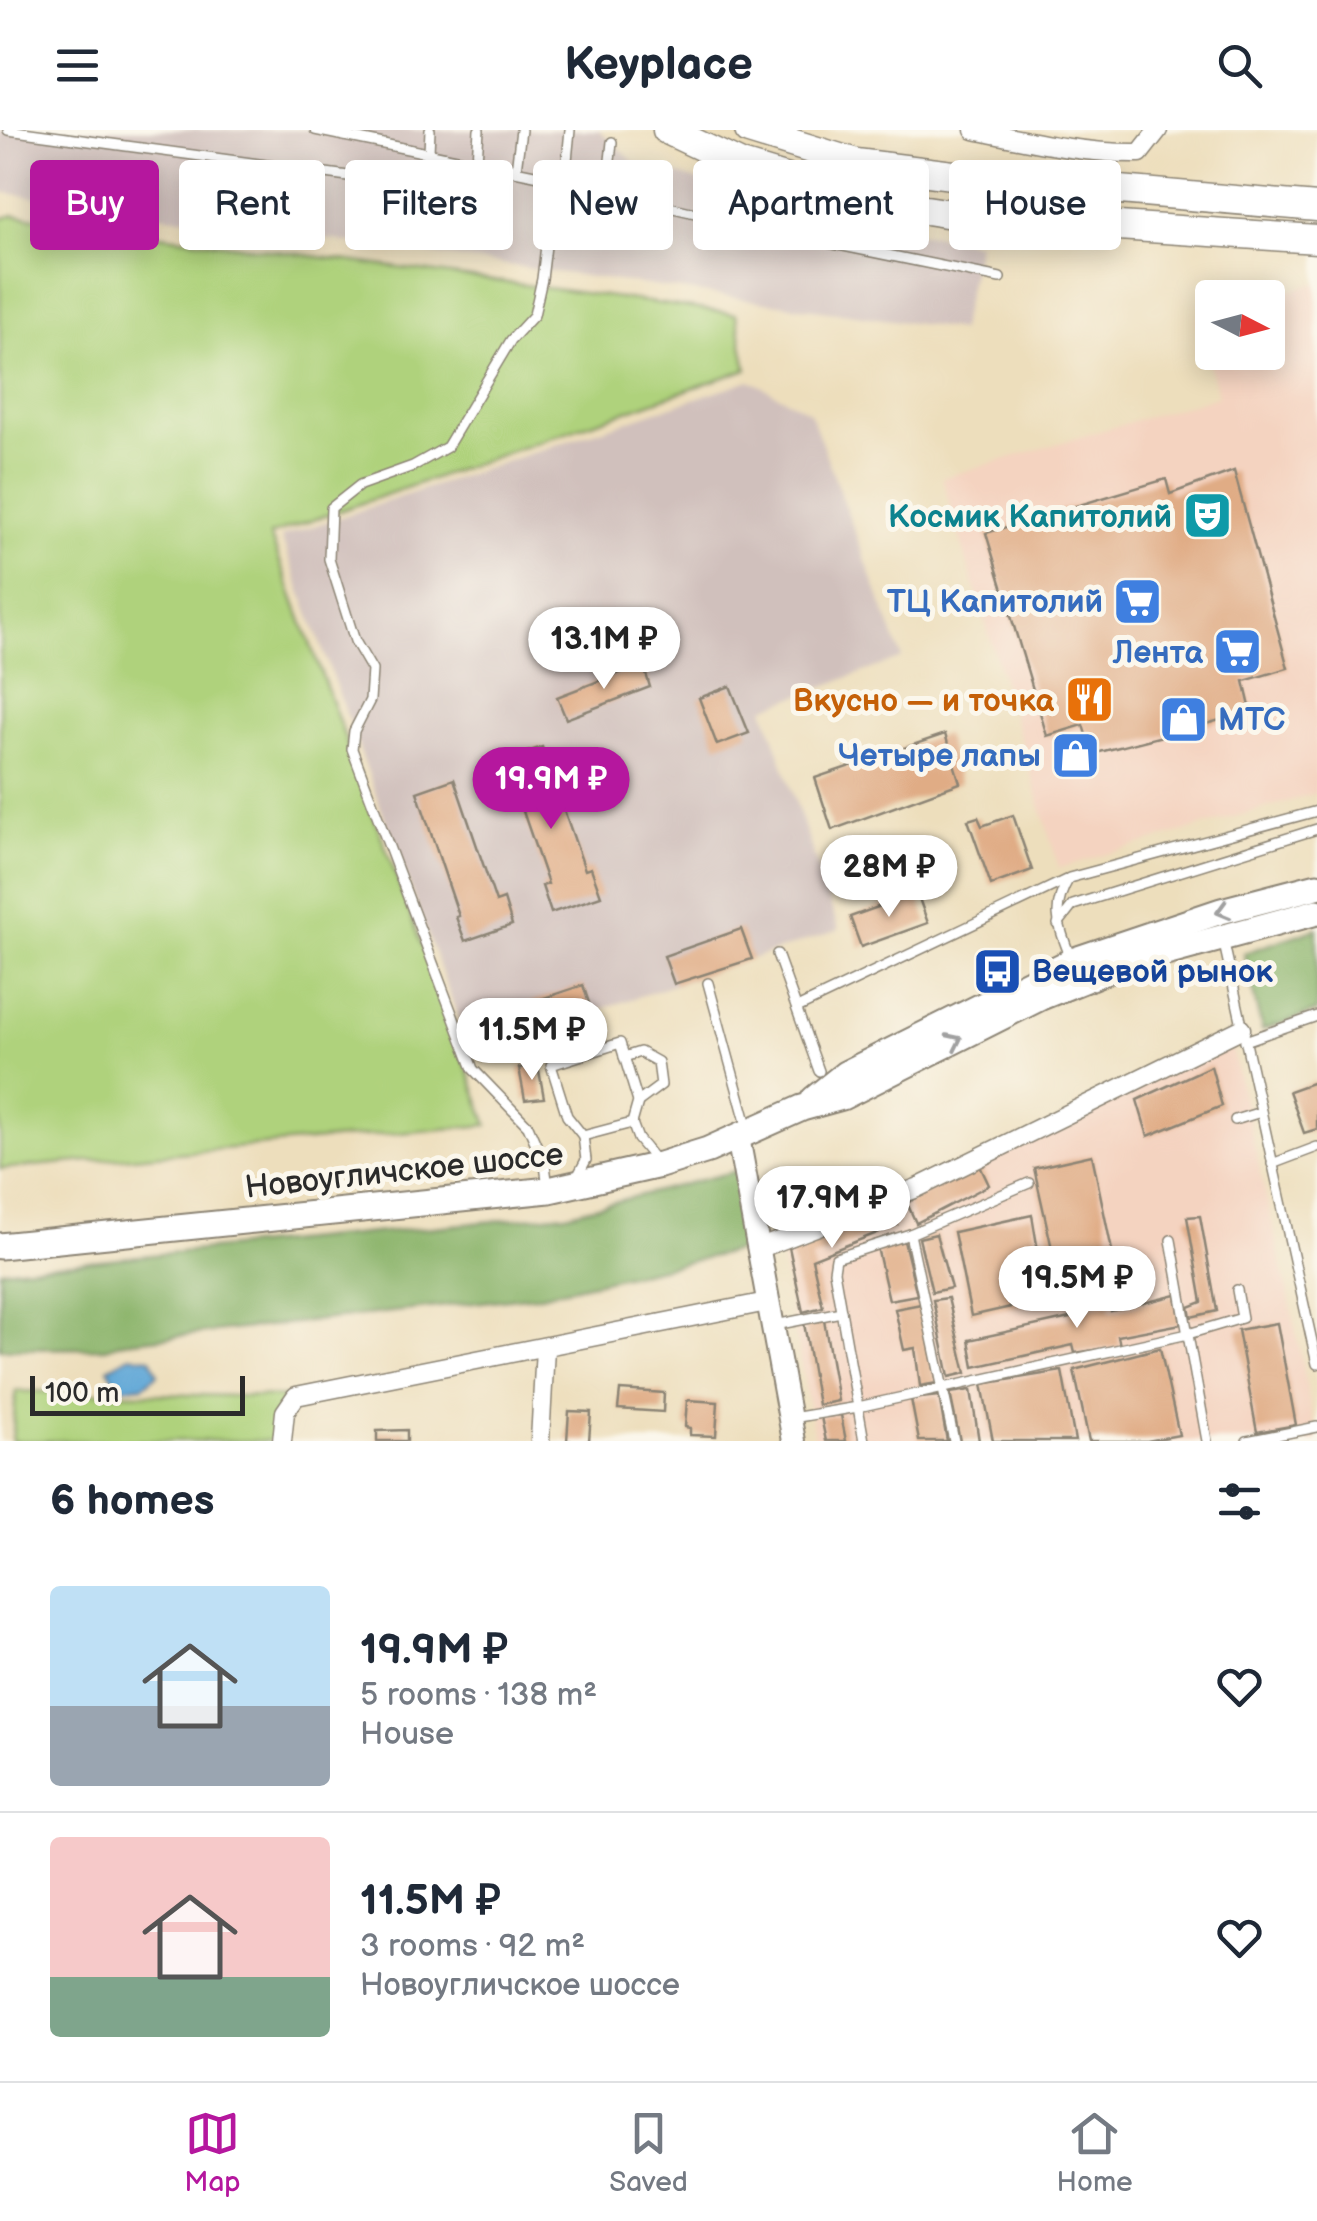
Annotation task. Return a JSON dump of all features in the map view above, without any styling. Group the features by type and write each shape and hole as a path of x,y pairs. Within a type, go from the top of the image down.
{"main road":[{"path":"667,130 741,165 855,199 965,216 1317,239"},
{"path":"749,130 856,163 969,178 1317,207"},
{"name":"Новоугличское шоссе","path":"802,1108 845,1074 1072,961 1221,910 1317,886"},
{"name":"Новоугличское шоссе","path":"0,1246 561,1188 660,1165 744,1135 802,1108 842,1097 1056,991 1118,966 1317,912"}],"street":[{"path":"974,130 1123,153 1140,152 1158,130"},
{"path":"758,1250 918,1188 1244,1035"},
{"path":"744,1135 766,1302 792,1430"},
{"path":"282,1436 285,1412 296,1396 766,1302"},
{"path":"540,1441 545,1348"}],"lane":[{"path":"8,130 345,176"},
{"path":"315,130 467,160"},
{"path":"387,130 387,143"},
{"path":"429,152 430,130"},
{"path":"477,160 479,130"},
{"path":"516,170 521,130"},
{"path":"568,160 570,130"},
{"path":"610,160 612,142"},
{"path":"513,169 533,174"},
{"path":"673,208 1000,278"},
{"path":"545,250 534,315 512,340 447,448 413,466 360,484 331,508 330,558 355,641 372,670 370,700 354,731 352,749 473,1069 528,1126 545,1165 561,1188 586,1160 582,1136 567,1116 551,1065 620,1043 638,1102 632,1123 638,1139 660,1165"},
{"path":"798,1008 1069,878 1317,810"},
{"path":"1058,924 1073,906 1317,829"},
{"path":"1069,878 1057,898 1058,924 1072,961"},
{"path":"1222,936 1317,1364"},
{"path":"777,954 819,1071"},
{"path":"708,983 744,1135"},
{"path":"1244,1035 1317,1016"},
{"path":"624,1057 640,1052 658,1062 661,1085 638,1102"},
{"path":"1235,1120 1260,1112"},
{"path":"582,1136 632,1123"},
{"path":"1272,1164 1317,1147"},
{"path":"864,1441 834,1271 836,1258 910,1234 1029,1184"},
{"path":"910,1234 954,1441"},
{"path":"1171,1240 1207,1441"},
{"path":"792,1430 858,1407 1188,1334 1242,1318 1238,1290"},
{"path":"772,1326 841,1312"},
{"path":"1247,1441 1317,1426"}],"shaded area":[{"path":"0,130 599,130 632,160 533,160 533,250 673,250 673,174 693,179 693,250 929,250 929,234 949,238 949,250 977,250 960,330 403,250 513,250 513,160 345,160 345,242 325,239 325,160 179,160 179,218 159,215 159,160 30,160 30,196 0,192"},
{"path":"1317,283 1317,793 1059,868 942,478 1218,396 1211,370 1285,370 1285,293"},
{"path":"750,380 810,412 902,658 764,708 839,930 471,1052 281,537"},
{"name":"Вещевой рынок","path":"1231,1044 1290,1301 1317,1441 815,1441 780,1249"}],"green space":[{"path":"14,215 30,217 30,250 159,250 159,235 179,238 179,250 269,250 736,314 747,369 270,535 488,1125 0,1169 0,219"},
{"path":"1317,928 1317,1011 1262,1030 1244,953"},
{"path":"736,1171 750,1248 535,1296 124,1342 106,1348 0,1349 0,1270 566,1214"},
{"path":"16,1391 285,1397 282,1441 12,1441"}],"water":[{"path":"130,1356 151,1358 158,1374 143,1386 120,1388 108,1368"}],"building":[{"name":"ТЦ Капитолий","path":"1234,471 1288,668 1244,681 1251,711 1182,731 1092,754 1083,725 1047,736 986,533 1166,479 1170,494"},
{"path":"643,664 650,687 566,719 557,697"},
{"path":"730,686 749,733 717,745 699,698"},
{"path":"945,734 960,783 832,830 815,778"},
{"path":"542,747 585,870 591,868 601,896 551,913 542,886 548,884 505,759"},
{"path":"454,779 496,902 504,899 512,925 465,941 417,792"},
{"path":"1013,815 1032,870 991,885 968,820 978,817 982,826"},
{"path":"849,858 858,884 844,889 835,862"},
{"path":"917,893 928,923 861,947 850,917"},
{"path":"741,929 752,959 674,984 664,956"},
{"path":"583,985 592,1012 517,1037 508,1010"},
{"path":"538,1065 544,1098 525,1100 519,1068"},
{"path":"1211,1066 1222,1106 1148,1136 1137,1100"},
{"path":"1317,1081 1317,1129 1304,1133 1289,1091"},
{"path":"1092,1155 1119,1284 1063,1298 1034,1168"},
{"path":"980,1166 989,1185 916,1223 907,1203"},
{"path":"889,1206 897,1225 812,1259 823,1307 803,1312 789,1247"},
{"path":"1032,1215 1046,1299 971,1316 954,1232"},
{"path":"1200,1216 1217,1311 1191,1317 1189,1307 1202,1302 1187,1217"},
{"path":"936,1234 951,1288 932,1292 919,1238"},
{"path":"904,1241 917,1295 889,1300 877,1247"},
{"path":"1176,1295 1181,1324 1118,1336 1120,1346 1075,1353 1073,1345 974,1367 969,1340 1070,1318 1069,1310 1109,1303 1111,1311"},
{"path":"948,1298 966,1373 949,1377 933,1300"},
{"path":"921,1304 937,1383 920,1386 915,1348 904,1350 895,1309"},
{"path":"824,1320 838,1401 818,1405 804,1323"},
{"path":"1277,1323 1296,1425 1257,1432 1238,1330"},
{"path":"1160,1348 1179,1435 1147,1441 1089,1441 1074,1370"},
{"path":"1062,1371 1075,1441 993,1441 982,1384"},
{"path":"620,1390 664,1393 663,1412 618,1409"},
{"path":"971,1390 979,1441 960,1441 950,1393"},
{"path":"939,1396 947,1441 919,1441 911,1399"},
{"path":"687,1400 718,1402 716,1436 690,1435 690,1428 685,1427"},
{"path":"569,1411 591,1412 589,1441 567,1441"},
{"path":"841,1415 846,1441 826,1441 821,1417"},
{"path":"407,1430 407,1441 377,1441 377,1431"}],"place":[{"name":"Космик Капитолий","path":"1207,516"},
{"name":"ТЦ Капитолий","path":"1138,601"},
{"name":"Лента","path":"1238,652"},
{"name":"Вкусно — и точка","path":"1089,700"},
{"name":"МТС","path":"1183,719"},
{"name":"Четыре лапы","path":"1076,755"},
{"name":"Вещевой рынок","path":"997,971"}]}
